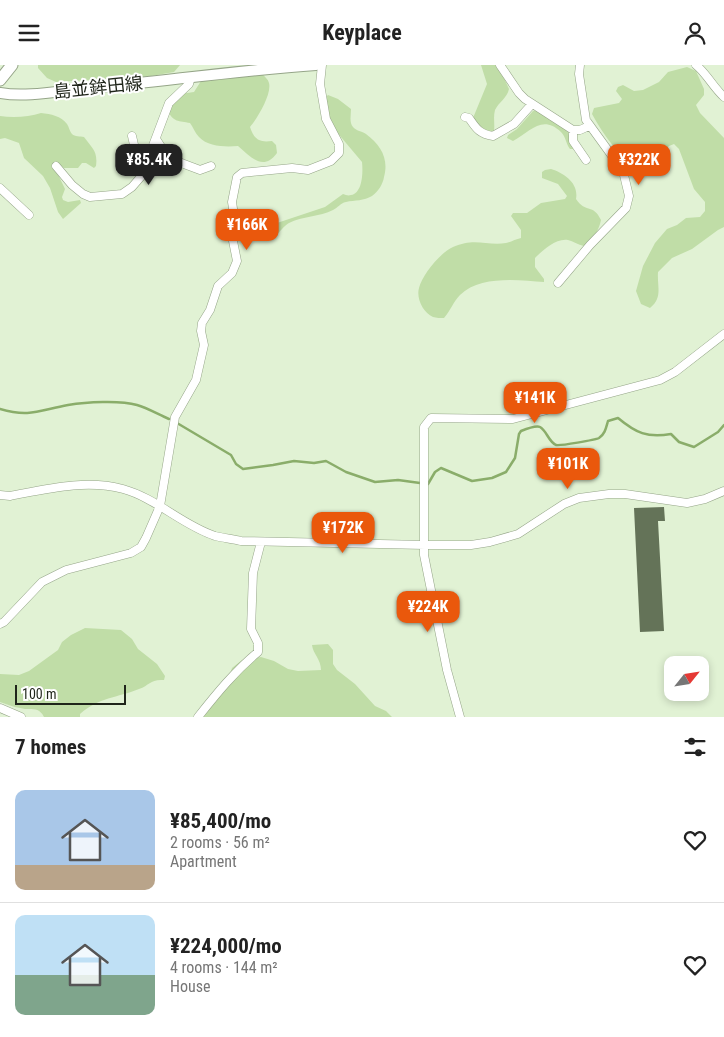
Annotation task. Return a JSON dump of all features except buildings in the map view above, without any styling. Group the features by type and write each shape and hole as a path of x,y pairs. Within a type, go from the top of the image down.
{"highway":[{"path":"0,80 12,65"}],"main road":[{"name":"島並鉾田線","path":"0,93 10,95 44,92 237,71 316,65"}],"street":[{"path":"0,624 42,582 66,570 131,553 141,547 160,507 175,417 196,380 204,345 202,323 210,310 216,289 232,273 237,261 233,241 236,228 232,202 236,177 242,173 292,168 308,170 331,161 339,153 339,145 326,119 320,84 322,65"},
{"path":"500,65 519,93 532,104 573,130 580,130 589,125"},
{"path":"558,283 590,245 621,213 628,202 627,183 623,171 589,125 578,74 580,65"},
{"path":"696,65 705,73 714,87 724,97"},
{"path":"56,166 72,185 90,197 118,195 132,187 145,172 169,103 189,84 191,77"},
{"path":"465,117 469,118 480,133 493,135 514,124 532,104"},
{"path":"573,130 573,141 586,160"},
{"path":"132,136 135,149 150,154"},
{"path":"156,139 167,156 200,170 211,166"},
{"path":"0,187 29,215"},
{"path":"460,717 445,661 424,555 424,427 431,418 513,419 660,380 675,372 724,334"},
{"path":"0,495 10,496 82,485 124,489 215,536 241,541 471,545 503,539 524,531 564,503 579,497 625,494 687,503 705,499 724,491"},
{"path":"198,717 242,665 258,652 258,643 251,629 253,573 262,542"},
{"path":"0,708 21,717"}],"green space":[{"path":"38,65 180,65 174,72 151,76 56,82 47,78 38,68"},
{"path":"481,65 498,65 509,89 507,95 495,110 494,131 492,133 484,132 473,118 487,84"},
{"path":"687,67 696,71 704,89 704,95 696,105 700,113 724,138 724,227 692,249 672,258 658,272 658,296 650,308 641,304 636,291 643,266 655,243 667,229 677,225 686,218 700,217 705,211 705,202 694,189 679,149 674,144 663,152 647,151 638,159 628,159 610,142 592,114 594,108 619,103 622,99 616,91 618,87 623,85 634,91 643,90 659,82 668,72"},
{"path":"262,74 269,83 268,93 260,112 250,127 253,135 260,141 272,141 276,145 277,153 272,159 267,161 257,161 238,146 212,145 207,143 198,135 190,123 174,119 168,111 180,94 194,92 201,81"},
{"path":"328,95 338,99 351,109 353,127 366,134 380,148 385,164 381,185 369,198 344,203 328,212 289,223 273,238 262,240 254,237 247,228 250,227 260,233 267,233 274,224 325,207 343,194 350,195 358,190 361,181 362,162 330,124 326,97"},
{"path":"537,110 567,130 574,149 570,149 561,132 548,125 536,126 513,141 507,138 533,111"},
{"path":"41,113 62,119 72,134 84,137 94,150 96,157 96,166 94,168 86,163 82,163 78,168 64,168 55,161 53,164 65,189 62,197 63,200 68,202 80,200 81,203 63,219 58,212 50,188 43,176 24,158 19,143 5,138 0,139 0,116 21,117"},
{"path":"551,169 561,173 570,180 575,188 576,199 580,204 598,215 601,220 593,238 584,246 568,240 559,241 550,245 535,258 535,267 544,279 544,282 500,280 478,284 460,295 444,318 429,315 419,301 418,292 428,271 443,254 461,244 474,242 499,244 521,238 521,230 511,216 513,213 527,213 541,203 565,199 567,196 558,184 542,178 542,172"},
{"path":"85,628 121,630 132,639 138,649 157,664 165,676 164,680 153,681 139,689 94,704 80,714 80,717 44,717 39,711 17,708 0,702 0,674 19,675 29,671 58,650 62,642 71,635"},
{"path":"328,644 333,650 333,664 337,670 355,684 375,706 386,711 392,717 203,717 229,677 232,668 242,660 261,657 274,661 288,669 298,671 321,670 312,645"}],"waterway":[{"path":"0,409 10,412 27,413 75,404 122,402 141,406 169,419"},
{"path":"428,484 435,472 441,468 472,481 492,478 506,472 515,458 519,434 521,431 534,427 540,427 556,445 564,445 599,438 604,433 608,421 618,418 636,431 648,435 671,434 679,442 694,447 718,432 724,425"},
{"path":"177,423 231,455 236,464 243,469 294,461 314,463 326,461 346,472 375,482 398,480 420,483"}]}
